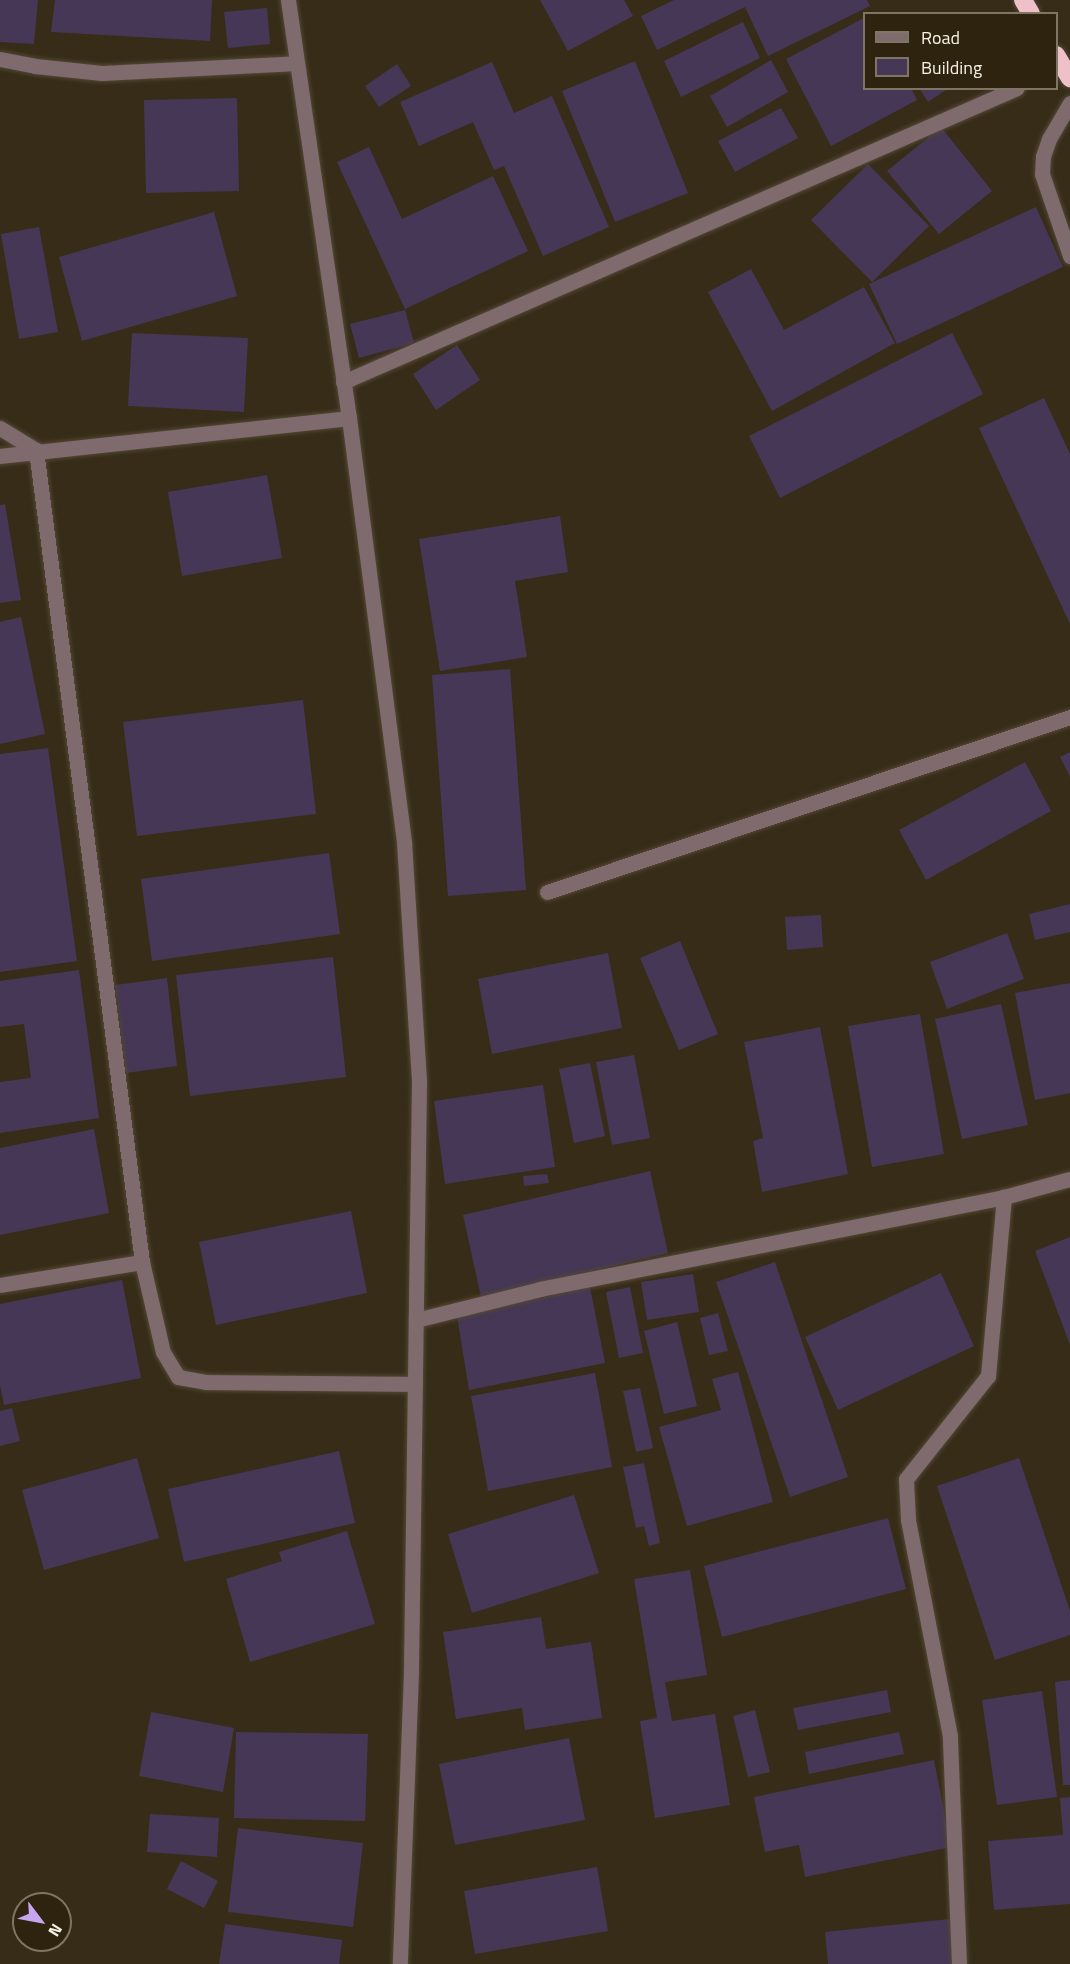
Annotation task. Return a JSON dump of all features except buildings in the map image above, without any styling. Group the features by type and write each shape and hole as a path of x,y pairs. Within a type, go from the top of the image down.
{"street":[{"path":"288,0 349,418 404,842 419,1082 411,1673 400,1964"},
{"path":"0,59 35,66 102,73 297,63"},
{"path":"342,382 1012,90"},
{"path":"1070,103 1049,139 1043,156 1042,174 1070,256"},
{"path":"0,456 36,450 349,418"},
{"path":"0,428 36,450"},
{"path":"36,450 142,1262 163,1352 178,1377 206,1382 415,1384"},
{"path":"548,892 1070,717"},
{"path":"416,1320 540,1289 1004,1197 1070,1179"},
{"path":"959,1964 950,1736 908,1519 906,1479 988,1376 1004,1197"},
{"path":"0,1285 142,1262"}]}
